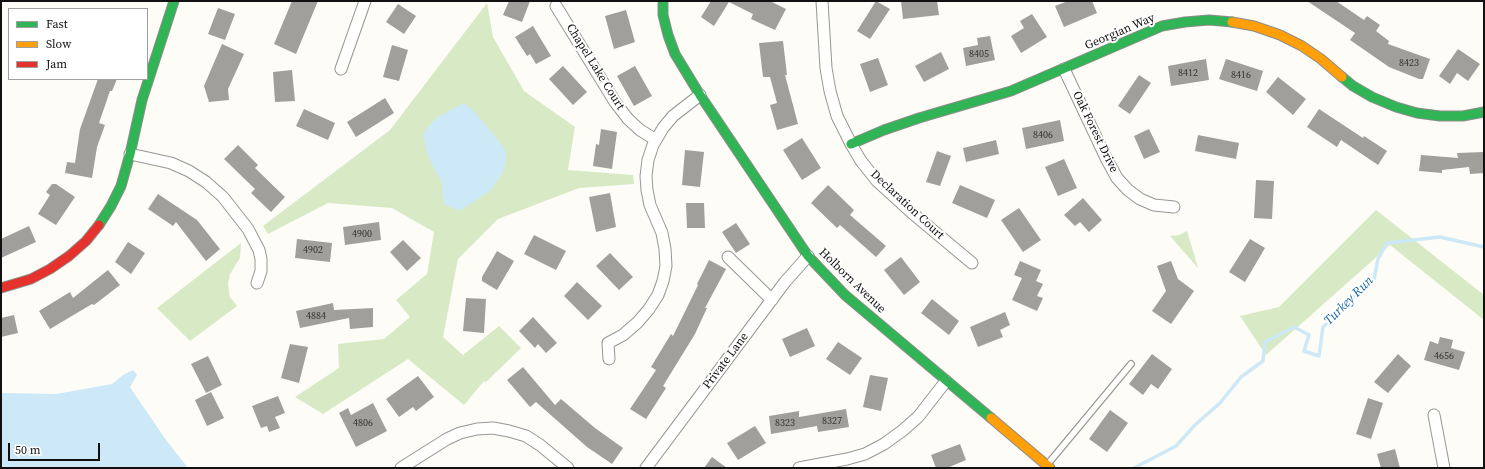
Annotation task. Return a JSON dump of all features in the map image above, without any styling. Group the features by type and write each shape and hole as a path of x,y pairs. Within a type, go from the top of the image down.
{"street":[{"path":"1,288 31,279 50,269 68,256 86,241 100,224 111,206 121,186 142,100 174,1"},
{"path":"341,69 365,1"},
{"name":"Holborn Avenue","path":"663,1 663,15 673,48 700,95 808,256 845,294 1048,466"},
{"name":"Declaration Court","path":"822,1 826,68 830,91 837,116 851,144 861,161 877,181 911,212 972,263"},
{"name":"Chapel Lake Court","path":"556,6 615,102 628,119 640,130 656,140"},
{"name":"Georgian Way","path":"851,144 884,130 919,118 1011,91 1162,26 1209,20 1254,26 1280,35 1302,46 1321,59 1353,86 1372,97 1396,107 1417,113 1440,116 1463,116 1484,112"},
{"name":"Oak Forest Drive","path":"1064,69 1117,178 1128,190 1140,199 1154,205 1174,208"},
{"path":"609,359 608,343 622,335 638,322 649,310 658,295 666,266 662,233 650,204 647,190 646,176 648,160 656,140 663,128 673,116 700,95"},
{"path":"130,154 171,163 189,171 206,182 223,197 248,229 259,250 261,271 257,284"},
{"name":"Private Lane","path":"646,468 772,300 808,256"},
{"path":"728,257 772,300"},
{"path":"799,468 865,454 884,444 902,432 918,417 946,381"},
{"path":"1434,415 1444,468"},
{"path":"401,468 460,433 477,429 493,428 526,436 540,445 568,468"}],"lane":[{"path":"1048,466 1131,364"}],"green space":[{"path":"487,3 493,37 524,91 575,127 568,170 633,175 634,184 579,188 498,219 458,259 443,337 463,355 499,326 521,348 486,382 484,381 464,405 408,359 323,414 295,397 339,368 338,344 384,339 410,317 396,300 427,274 434,232 392,208 328,203 268,234 263,226 390,130"},
{"path":"1376,210 1484,295 1484,320 1390,245 1266,355 1240,316 1279,307"},
{"path":"1187,231 1198,268 1170,236 1179,235"},
{"path":"241,243 240,258 230,274 228,284 230,297 237,306 190,341 157,308"}],"water":[{"path":"464,103 472,109 506,151 506,160 503,172 490,191 461,210 444,204 442,184 427,153 423,135 428,127 438,117"},
{"path":"133,370 137,375 130,387 166,440 188,468 1,468 1,393 56,394 112,384 123,375"}],"building":[{"path":"292,1 318,1 296,54 274,44"},
{"path":"509,1 530,1 522,22 503,15"},
{"path":"711,1 770,1 786,9 775,30 751,19 753,14 729,2 714,26 701,17"},
{"path":"876,1 890,9 870,39 857,31"},
{"path":"901,1 937,1 939,15 903,19"},
{"path":"1068,1 1092,1 1097,13 1064,27 1055,6"},
{"path":"1307,1 1336,1 1364,20 1367,16 1380,25 1376,31 1389,41 1388,44 1430,59 1423,79 1419,79 1389,67 1350,40 1355,33"},
{"path":"398,4 416,16 404,34 386,22"},
{"path":"218,8 235,14 225,40 208,34"},
{"path":"626,10 635,42 614,49 605,16"},
{"path":"1032,14 1047,37 1021,53 1011,36 1024,28 1020,21"},
{"path":"533,26 551,56 536,64 530,54 527,56 515,37"},
{"path":"990,36 995,60 966,66 963,48 978,45 977,38"},
{"path":"783,41 787,75 785,75 798,124 777,130 770,105 777,103 770,77 763,77 759,43"},
{"path":"222,44 244,54 228,89 229,100 209,102 204,86"},
{"path":"392,45 408,50 399,81 383,77"},
{"path":"1458,49 1480,64 1468,81 1457,73 1450,84 1439,76"},
{"path":"941,52 949,69 924,82 915,66"},
{"path":"878,58 888,85 870,92 860,64"},
{"path":"1206,59 1209,80 1171,86 1168,66"},
{"path":"1226,59 1263,71 1257,91 1219,79"},
{"path":"563,66 587,92 573,105 549,79"},
{"path":"635,66 652,96 634,106 617,76"},
{"path":"292,70 295,101 275,102 273,72"},
{"path":"1139,75 1151,83 1130,114 1118,106"},
{"path":"1278,77 1306,99 1293,115 1266,92"},
{"path":"98,80 117,80 112,91 110,91 99,123 105,125 97,147 92,178 65,173 67,162 75,163 80,129"},
{"path":"385,98 394,113 356,137 347,122"},
{"path":"304,109 335,123 328,140 296,126"},
{"path":"1319,109 1363,138 1364,136 1387,151 1378,165 1341,140 1337,147 1307,127"},
{"path":"1060,120 1064,141 1026,149 1022,128"},
{"path":"601,129 617,132 612,169 593,166 596,144 599,145"},
{"path":"1149,129 1160,152 1144,159 1134,136"},
{"path":"1198,135 1239,143 1236,159 1195,151"},
{"path":"802,138 821,168 802,180 783,150"},
{"path":"996,140 999,154 966,162 963,148"},
{"path":"238,145 258,165 255,168 285,197 271,212 251,193 255,189 224,159"},
{"path":"685,150 704,152 700,187 682,185"},
{"path":"937,151 951,156 940,186 926,182"},
{"path":"1484,152 1484,173 1470,174 1469,167 1442,170 1442,173 1419,171 1421,155 1458,158 1457,153"},
{"path":"1064,159 1077,188 1058,196 1045,167"},
{"path":"1256,180 1274,181 1272,219 1254,218"},
{"path":"52,184 56,184 75,197 56,225 38,214 50,195 46,192"},
{"path":"828,185 854,210 850,215 886,246 876,257 840,225 837,228 811,203"},
{"path":"960,185 995,200 987,218 952,203"},
{"path":"610,193 616,227 596,232 589,197"},
{"path":"158,194 197,220 220,249 206,261 176,222 173,226 148,209"},
{"path":"1083,198 1102,220 1089,232 1080,222 1075,226 1064,215"},
{"path":"686,203 704,203 705,228 687,228"},
{"path":"1019,208 1041,240 1023,252 1001,220"},
{"path":"379,222 381,240 345,245 343,227"},
{"path":"736,223 750,244 736,253 722,232"},
{"path":"29,226 36,242 1,258 1,239"},
{"path":"534,235 566,251 556,270 524,254"},
{"path":"297,239 332,243 330,262 295,258"},
{"path":"1250,239 1265,248 1245,282 1229,272"},
{"path":"403,240 421,258 407,271 390,252"},
{"path":"128,242 145,253 131,274 115,262"},
{"path":"497,251 514,261 497,290 482,281 482,277"},
{"path":"610,253 633,277 619,290 596,266"},
{"path":"901,257 920,282 904,295 884,270"},
{"path":"709,260 726,269 705,308 707,308 695,334 663,386 666,388 646,419 630,409 656,370 651,367 671,334 673,336"},
{"path":"1020,261 1041,270 1036,281 1043,284 1037,296 1043,298 1037,311 1012,300 1022,278 1014,275"},
{"path":"1171,261 1178,279 1194,291 1171,324 1152,311 1166,291 1157,266"},
{"path":"108,270 120,285 94,305 92,304 50,329 39,311 70,292 73,298"},
{"path":"577,282 602,306 588,320 564,296"},
{"path":"466,298 486,299 484,333 463,331"},
{"path":"932,299 959,321 949,335 921,313"},
{"path":"333,303 334,310 373,308 373,327 350,329 349,318 300,328 296,311"},
{"path":"1005,312 1010,325 1000,330 1003,337 978,347 970,327"},
{"path":"14,315 18,333 1,337 1,318"},
{"path":"533,317 557,343 546,353 538,344 535,348 519,331"},
{"path":"807,328 815,346 790,357 782,339"},
{"path":"1440,337 1453,340 1451,348 1465,352 1459,370 1424,360 1430,341 1438,344"},
{"path":"838,342 862,358 850,375 826,359"},
{"path":"290,344 308,347 299,383 281,378"},
{"path":"1152,354 1172,369 1158,389 1151,384 1143,395 1129,384"},
{"path":"1398,354 1411,366 1388,393 1374,382"},
{"path":"208,356 222,385 206,393 191,364"},
{"path":"523,367 555,405 561,399 595,428 623,448 612,464 587,447 536,402 530,407 507,380"},
{"path":"870,375 888,378 881,411 863,407"},
{"path":"418,376 434,397 416,411 413,407 399,417 386,399"},
{"path":"211,392 224,418 207,426 195,400"},
{"path":"278,396 285,413 275,417 280,428 269,432 267,426 261,428 252,406"},
{"path":"1368,398 1383,403 1371,439 1356,434"},
{"path":"373,403 387,431 356,447 339,413 348,408 351,415"},
{"path":"846,409 849,427 818,432 817,426 771,434 769,416 799,411 799,417"},
{"path":"1110,410 1128,423 1107,452 1089,439"},
{"path":"755,426 766,443 738,460 727,443"},
{"path":"960,444 966,460 947,468 936,468 931,455"},
{"path":"1395,449 1400,468 1381,468 1377,454"},
{"path":"712,457 727,468 704,468"}],"waterway":[{"name":"Turkey Run","path":"1134,468 1176,446 1195,425 1220,403 1241,377 1263,361 1265,342 1294,327 1309,335 1304,351 1319,356 1323,327 1374,279 1378,259 1387,243 1440,237 1484,247"}],"traffic: fast":[{"path":"99,225 121,186 142,100 174,1"},
{"path":"663,1 663,15 675,54 700,95 808,256 845,295 991,418"},
{"path":"851,144 884,130 919,118 1011,91 1162,26 1209,20 1232,22"},
{"path":"1342,77 1353,86 1372,97 1396,107 1417,113 1440,116 1463,116 1484,112"}],"traffic: slow":[{"path":"1232,22 1254,26 1280,35 1302,46 1321,59 1342,77"},
{"path":"991,418 1050,468"}],"traffic: jam":[{"path":"1,288 31,279 50,269 69,256 86,241 99,225"}]}
